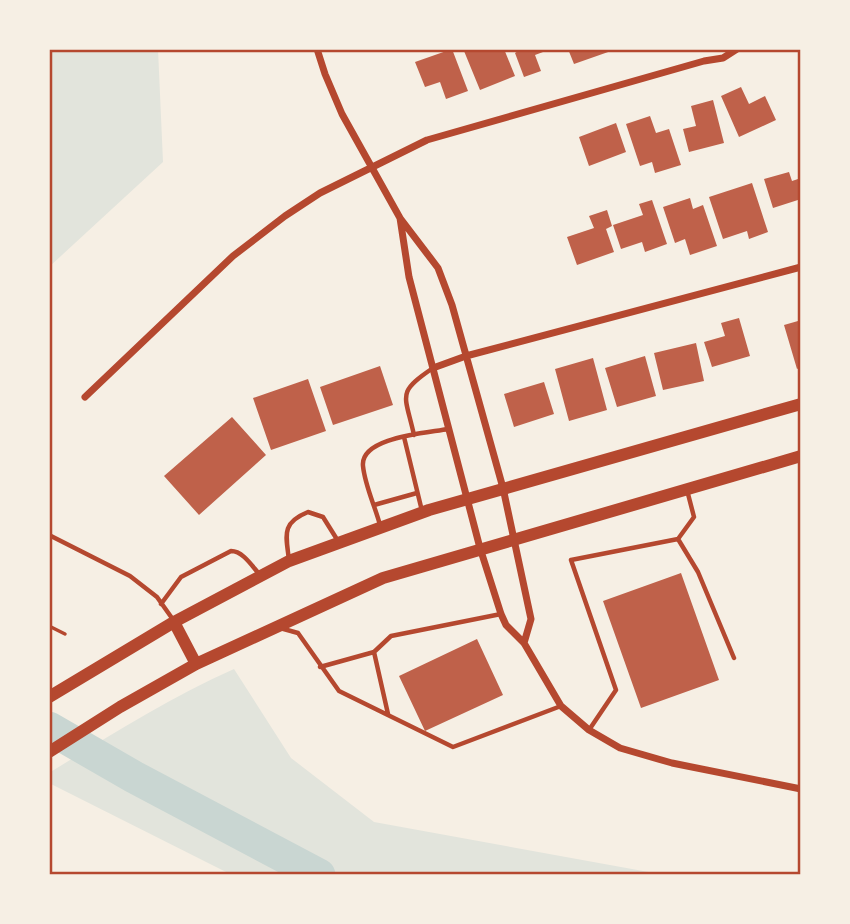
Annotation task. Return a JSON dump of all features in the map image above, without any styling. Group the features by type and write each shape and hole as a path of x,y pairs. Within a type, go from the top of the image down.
{"main road":[{"path":"49,696 174,622 289,561 380,526 467,498 801,404"},
{"path":"49,752 120,707 196,664 383,578 801,456"},
{"path":"174,622 196,664"}],"street":[{"path":"317,49 342,114 400,218 438,268 452,305 514,538 531,619 524,643"},
{"path":"85,397 233,256 320,193 428,139 561,100 723,58 737,49"},
{"path":"400,218 409,277 480,548 501,614 506,625 524,643 561,706 589,730 620,748 672,763 801,789"},
{"path":"433,368 466,356 801,267"}],"lane":[{"path":"414,435 406,397 407,389 412,382 433,368"},
{"path":"380,526 363,467 366,454 377,444 449,429"},
{"path":"404,437 422,512"},
{"path":"589,730 616,690 571,560 678,539 694,517 687,489"},
{"path":"374,505 417,493"},
{"path":"289,561 286,532 288,526 308,512 323,517 338,542"},
{"path":"49,535 130,576 157,597 174,622"},
{"path":"678,539 698,572 734,658"},
{"path":"161,604 181,578 231,551 242,555 261,576"},
{"path":"320,667 374,652 391,636 501,614"},
{"path":"276,627 298,633 339,691 453,747 561,706"},
{"path":"374,652 388,714"}],"path":[{"path":"49,626 65,634"}],"shaded area":[{"path":"49,49 158,49 163,162 49,267"},
{"path":"234,669 291,758 374,822 665,875 232,875 49,783 49,773 117,731"}],"building":[{"path":"452,49 468,91 446,99 440,82 425,87 415,62"},
{"path":"504,49 515,76 480,90 464,51"},
{"path":"521,49 551,49 535,55 541,71 524,77 515,53"},
{"path":"568,49 610,49 611,51 574,64"},
{"path":"741,87 749,104 765,96 776,120 739,137 721,96"},
{"path":"713,100 724,143 689,152 683,129 696,126 691,106"},
{"path":"650,116 656,133 669,129 681,165 655,173 652,162 640,166 626,124"},
{"path":"616,123 626,152 589,166 579,137"},
{"path":"789,172 792,181 801,178 801,199 773,208 764,179"},
{"path":"752,183 768,232 749,239 747,231 723,239 709,197"},
{"path":"690,198 693,209 703,205 717,246 690,255 685,239 675,243 663,207"},
{"path":"652,200 667,244 645,252 642,242 621,249 613,225 643,215 639,204"},
{"path":"607,210 612,226 606,229 614,252 577,265 567,237 594,228 589,216"},
{"path":"739,318 750,356 712,367 704,342 725,336 721,323"},
{"path":"798,321 801,332 801,367 797,369 784,325"},
{"path":"696,343 704,381 663,390 654,353"},
{"path":"645,356 656,396 617,407 605,368"},
{"path":"593,358 607,410 569,421 555,369"},
{"path":"380,366 393,405 333,425 320,387"},
{"path":"308,379 326,431 271,450 253,398"},
{"path":"544,382 554,414 514,427 504,394"},
{"path":"232,417 266,455 199,515 164,476"},
{"path":"681,573 719,680 641,708 603,601"},
{"path":"477,639 503,695 425,731 399,676"}],"waterway":[{"path":"49,728 134,777 319,875"}]}
